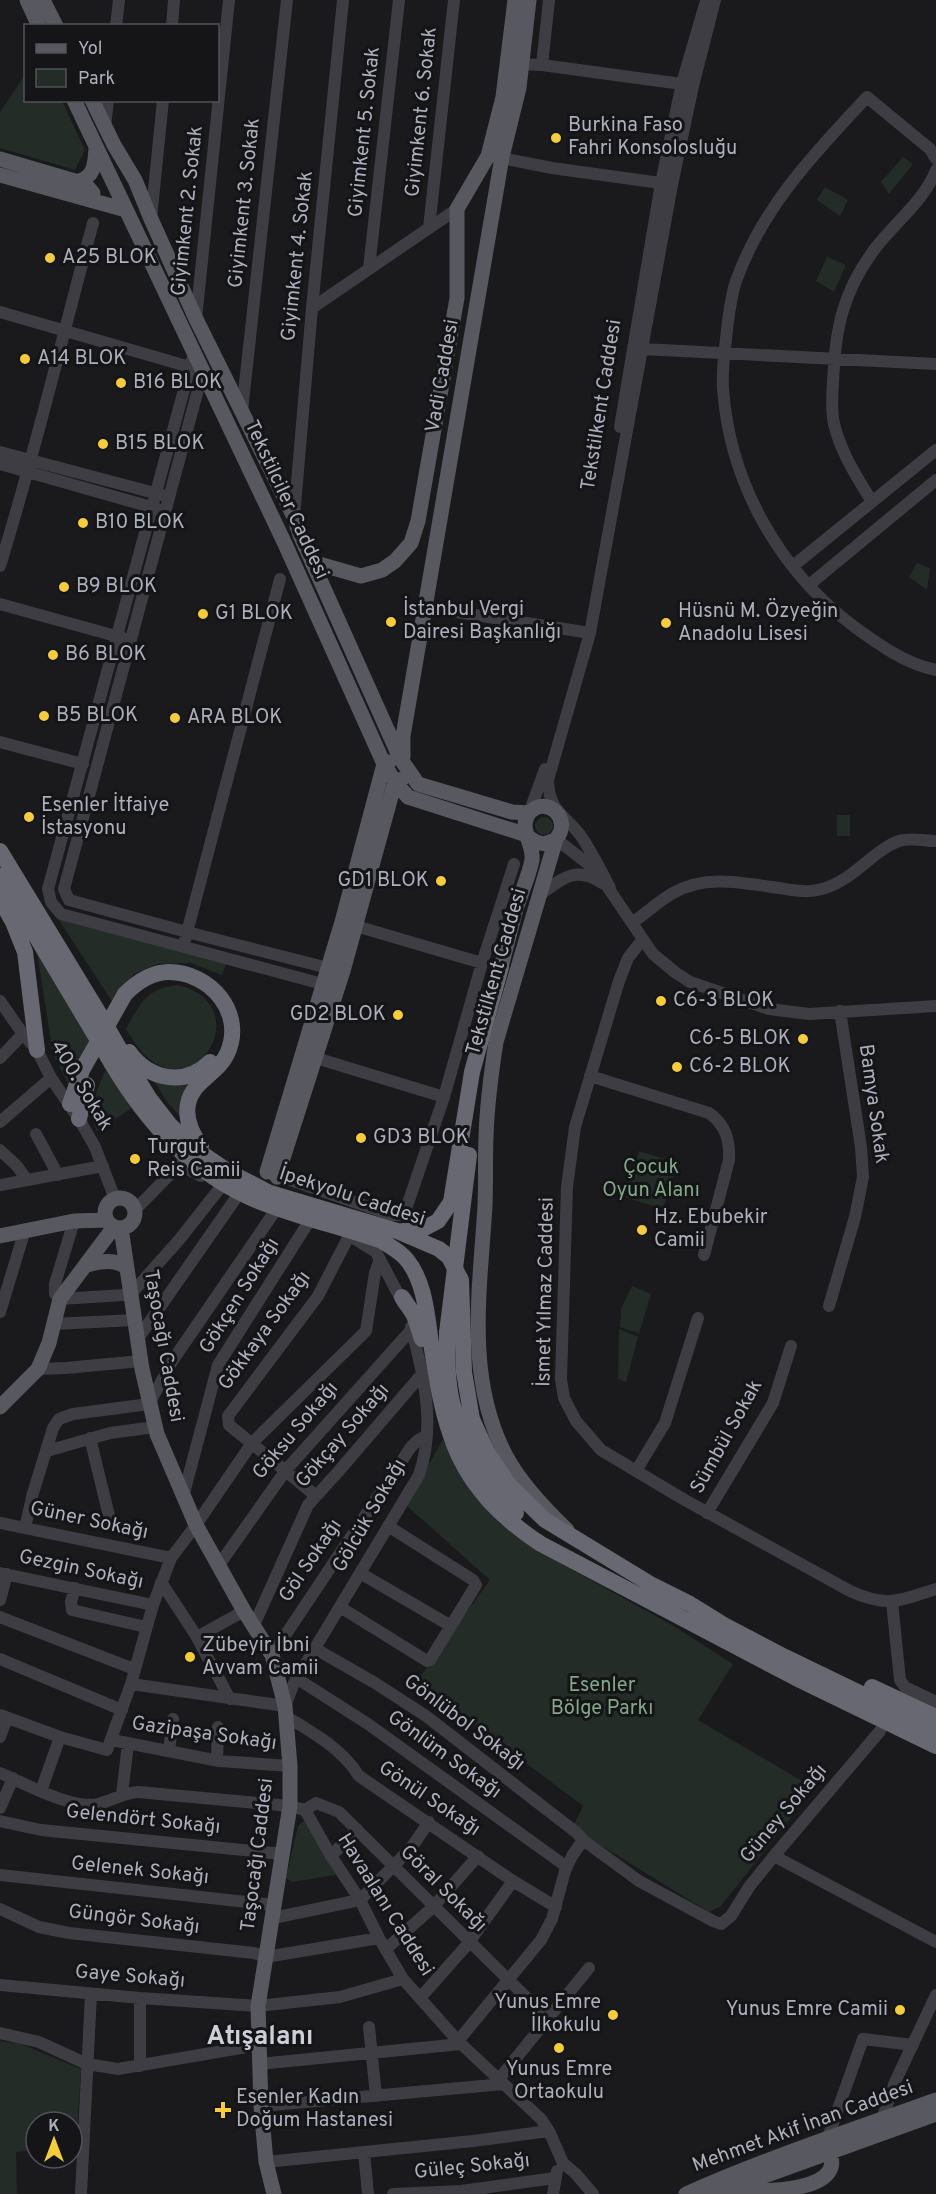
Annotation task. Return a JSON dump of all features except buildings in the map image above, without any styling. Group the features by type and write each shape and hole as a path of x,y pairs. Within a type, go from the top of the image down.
{"highway":[{"path":"0,851 103,1020 115,1031 121,1058"},
{"path":"0,876 83,1015 121,1058 163,1077 175,1078 194,1074 211,1061 220,1041 222,1028 216,1006 201,990 190,983 174,981 150,987 138,994 118,1024 92,1072 79,1119"},
{"path":"0,900 14,922 25,952 38,1050"},
{"path":"501,967 481,1073 469,1155 447,1333 447,1359 452,1403 480,1466 506,1503 563,1556"},
{"path":"397,1231 419,1231 438,1221 452,1202 472,1072 501,967"},
{"path":"70,1104 82,1070 125,994 134,985 152,975 164,972 190,974 216,990 228,1012 231,1026 231,1040 227,1055 195,1088 187,1105 187,1117 191,1130 213,1161"},
{"name":"İpekyolu Caddesi","path":"121,1058 169,1124 194,1148 246,1182 270,1193 397,1231 439,1249 449,1257 461,1280 464,1372 472,1419 487,1452 509,1485 539,1515 652,1585 690,1604"},
{"name":"İpekyolu Caddesi","path":"121,1058 135,1101 177,1150 213,1176 251,1198 382,1241 409,1261 422,1288 437,1383 450,1434 461,1461 475,1484 514,1525 541,1544 669,1612"},
{"path":"402,1297 414,1315 437,1383"},
{"path":"690,1604 719,1615 936,1718"},
{"path":"690,1604 784,1657 936,1731"},
{"path":"669,1612 723,1647 802,1693 936,1757"},
{"path":"669,1612 796,1678 936,1746"}],"main road":[{"path":"27,0 38,24"},
{"path":"43,0 55,24"},
{"name":"Vadi Caddesi","path":"401,759 495,157 519,88 515,64 515,0"},
{"name":"Vadi Caddesi","path":"515,64 529,0"},
{"name":"Tekstilciler Caddesi","path":"75,102 196,364 285,544 384,764 395,782 408,797 524,834 530,839"},
{"name":"Tekstilciler Caddesi","path":"93,102 114,145 135,180 196,319 290,510 401,759 418,784 512,812 529,813"},
{"path":"93,200 106,196 113,184 114,145"},
{"path":"79,181 85,180 93,171 96,147"},
{"name":"Vadi Caddesi","path":"312,562 361,576 382,570 395,561 411,543 418,520 458,298 457,209 495,157"},
{"path":"0,159 79,181 93,190 93,200"},
{"path":"0,176 126,210"},
{"path":"349,924 384,764 401,759"},
{"path":"272,1174 395,782 411,774"},
{"path":"529,813 538,807 544,807 558,814"},
{"name":"Tekstilkent Caddesi","path":"501,967 532,859 530,839 525,823 529,813"},
{"name":"Tekstilkent Caddesi","path":"558,814 562,824 560,835 556,839 496,1042 490,1077 478,1298 479,1372 486,1405 506,1457 530,1491 566,1529 586,1545"},
{"path":"530,839 546,844 556,839"},
{"path":"0,1236 74,1221 114,1225 131,1223 134,1211 128,1201 115,1199 106,1206 114,1225"},
{"path":"0,1407 38,1369 44,1356 60,1299 114,1225"},
{"name":"Taşocağı Caddesi","path":"114,1225 127,1268 127,1295 155,1427 196,1525 244,1611 272,1655 286,1712 290,1766 297,1808 283,1854 258,2006 261,2106 266,2162 274,2194"},
{"path":"87,1265 107,1261 123,1264 127,1268"},
{"name":"Mehmet Akif İnan Caddesi","path":"719,2192 882,2119 936,2100"},
{"name":"Mehmet Akif İnan Caddesi","path":"686,2194 724,2177 826,2143 936,2114"},
{"path":"719,2192 765,2192 812,2185 827,2176 832,2167 826,2143"}],"street":[{"path":"116,24 119,0"},
{"path":"171,24 174,0"},
{"name":"Giyimkent 2. Sokak","path":"219,97 229,0"},
{"name":"Giyimkent 3. Sokak","path":"242,411 287,0"},
{"name":"Giyimkent 4. Sokak","path":"290,510 343,0"},
{"name":"Giyimkent 5. Sokak","path":"369,268 399,0"},
{"name":"Giyimkent 6. Sokak","path":"429,228 454,0"},
{"path":"542,65 549,0"},
{"name":"Tekstilkent Caddesi","path":"529,813 541,783 588,632 667,184 707,0"},
{"name":"Tekstilkent Caddesi","path":"687,84 715,0"},
{"path":"515,64 542,65 687,84"},
{"path":"936,159 930,149 867,97 814,154 779,197 754,237 735,283 723,387 732,448 743,481 761,519 779,549 809,585 840,616 882,647 920,667 936,670"},
{"path":"105,127 108,102"},
{"path":"151,219 164,102"},
{"name":"Giyimkent 2. Sokak","path":"196,319 218,102"},
{"path":"495,157 552,168 667,184"},
{"path":"872,502 849,463 835,426 832,403 833,360 839,318 852,286 876,248 927,189 936,170"},
{"name":"Tekstilkent Caddesi","path":"558,814 550,796 548,780 588,632 642,349 667,184"},
{"path":"312,308 457,209"},
{"path":"0,566 29,467 93,224"},
{"path":"0,312 196,364"},
{"path":"642,349 936,364"},
{"path":"196,364 156,493 48,889 51,902 61,914 331,986"},
{"path":"196,364 169,497 64,893 69,900 336,969"},
{"path":"793,566 936,450"},
{"path":"0,452 29,467 165,511"},
{"path":"0,464 29,467 169,497"},
{"path":"809,585 936,480"},
{"path":"269,512 290,510"},
{"path":"285,544 300,535"},
{"path":"183,947 280,579"},
{"path":"0,604 131,640"},
{"path":"425,607 588,632"},
{"path":"0,742 82,764"},
{"path":"558,814 581,837 610,888 653,954 690,982 769,1009 809,1014 936,1006"},
{"path":"556,839 588,863 610,888"},
{"path":"632,923 672,893 702,882 724,880 802,891 823,889 853,874 899,841 936,841"},
{"path":"272,1174 392,1215 404,1215 444,1097 482,963 514,864"},
{"path":"540,896 559,881 576,874 589,874 610,888"},
{"path":"349,924 482,963"},
{"name":"İsmet Yılmaz Caddesi","path":"643,939 628,958 619,981 575,1127 567,1187 561,1379 564,1398 576,1421 601,1450 707,1513 850,1592 875,1601 892,1602 936,1589"},
{"name":"400. Sokak","path":"0,1001 23,1035 38,1050 51,1078 79,1119 103,1166 115,1199"},
{"name":"Bamya Sokak","path":"829,1306 855,1219 863,1178 861,1147 840,1011"},
{"path":"0,1058 23,1035"},
{"path":"310,1056 444,1097"},
{"path":"590,1076 709,1113 717,1118 724,1129 729,1145 729,1160 704,1255"},
{"path":"0,1122 51,1078"},
{"path":"36,1134 58,1175"},
{"path":"1,1154 17,1166 27,1180"},
{"path":"0,1737 4,1717 60,1737 107,1750 131,1684 153,1605 171,1558 252,1443 366,1331 375,1273 380,1259 376,1252 349,1236 236,1198 192,1170 179,1165 134,1211"},
{"path":"0,1185 103,1166"},
{"path":"74,1221 55,1284 55,1294 60,1299 127,1295 179,1240 220,1188"},
{"path":"137,1341 236,1198"},
{"path":"26,1528 33,1493 53,1428 59,1419 73,1414 149,1404 173,1360 275,1211"},
{"name":"Gökçen Sokağı","path":"183,1497 218,1365 308,1223"},
{"path":"0,1312 25,1230"},
{"name":"Gökkaya Sokağı","path":"252,1443 229,1425 228,1416 318,1296 349,1236"},
{"name":"Gölcük Sokağı","path":"286,1712 296,1678 419,1475 424,1463 427,1401 422,1374 402,1297 380,1259"},
{"path":"636,1471 665,1423 698,1318"},
{"path":"54,1324 134,1320"},
{"name":"Göksu Sokağı","path":"219,1565 286,1470 412,1329"},
{"name":"Sümbül Sokak","path":"707,1513 773,1403 791,1346"},
{"path":"38,1369 141,1361"},
{"name":"Gökçay Sokağı","path":"254,1625 308,1505 422,1374"},
{"path":"47,1451 110,1432 155,1427"},
{"name":"Göl Sokağı","path":"272,1655 411,1447 427,1435"},
{"path":"90,1438 110,1516"},
{"path":"252,1443 315,1495"},
{"name":"Güner Sokağı","path":"0,1523 171,1558"},
{"path":"340,1607 427,1661 430,1660 476,1585 473,1580 388,1526"},
{"path":"0,1600 3,1573"},
{"name":"Gezgin Sokağı","path":"3,1573 153,1605"},
{"path":"360,1573 451,1626"},
{"path":"162,1581 197,1637 230,1699"},
{"path":"75,1588 71,1602 72,1610 146,1628"},
{"path":"892,1602 900,1680 905,1687 936,1702"},
{"path":"197,1637 244,1611"},
{"path":"0,1617 134,1669"},
{"name":"Gönlübol Sokağı","path":"314,1648 426,1716 583,1840 639,1881 713,1921 721,1923"},
{"path":"0,1659 122,1710"},
{"name":"Gönlüm Sokağı","path":"296,1678 368,1724 567,1867"},
{"path":"131,1684 230,1699 286,1712"},
{"name":"Gönül Sokağı","path":"286,1712 351,1762 358,1776 513,1881 556,1907"},
{"path":"169,1751 173,1719"},
{"path":"217,1760 218,1727"},
{"name":"Güney Sokağı","path":"721,1923 731,1916 749,1887 880,1731"},
{"path":"41,1791 60,1737"},
{"name":"Gazipaşa Sokağı","path":"112,1740 217,1760 290,1766"},
{"path":"122,1794 128,1744"},
{"path":"0,1773 64,1801 96,1805 122,1794 138,1792 297,1808"},
{"path":"0,1808 13,1778"},
{"name":"Göral Sokağı","path":"297,1808 316,1803 339,1812 508,1982 548,2019"},
{"name":"Havaalanı Caddesi","path":"297,1808 360,1900 403,1979 460,2042 541,2119 563,2163"},
{"name":"Gelendört Sokağı","path":"0,1821 41,1830 283,1854"},
{"path":"360,1900 411,1848 429,1822"},
{"path":"331,1856 357,1829"},
{"path":"259,2064 460,2042 541,1940 556,1907 567,1867 583,1840"},
{"path":"386,1949 433,1907 477,1856"},
{"path":"774,1856 936,1942"},
{"name":"Gelenek Sokağı","path":"0,1875 274,1911 360,1900"},
{"path":"420,1998 469,1942 513,1881"},
{"name":"Güngör Sokağı","path":"0,1909 39,1927 69,1933 254,1953 266,1957"},
{"path":"266,1957 379,1938"},
{"path":"261,2106 376,2096 501,2081 589,1968"},
{"name":"Gaye Sokağı","path":"0,1985 258,2006 340,1997 403,1979"},
{"path":"81,2194 91,1994"},
{"path":"882,2119 896,2082 936,1995"},
{"path":"140,1998 140,2066"},
{"path":"369,2027 376,2096"},
{"path":"0,2032 39,2042 87,2064 118,2069 258,2045"},
{"path":"826,2143 863,2039 913,2045"},
{"path":"266,2162 549,2132"},
{"path":"364,2152 368,2194"},
{"path":"552,2194 555,2178 563,2163 593,2194"},
{"name":"Güleç Sokağı","path":"393,2194 460,2193 555,2178"}],"green space":[{"path":"24,76 24,102 62,102 85,150 75,170 0,148 0,112"},
{"path":"903,157 913,164 889,194 881,182"},
{"path":"825,187 848,200 840,216 817,200"},
{"path":"827,257 846,265 834,292 816,281"},
{"path":"917,563 930,568 927,590 909,577"},
{"path":"837,815 850,815 850,836 837,836"},
{"path":"544,817 550,820 553,826 550,832 544,835 538,832 535,826 538,820"},
{"path":"57,917 227,962 222,975 191,963 157,964 134,974 113,1003"},
{"path":"36,946 90,1040 71,1089 53,1054"},
{"path":"178,985 201,995 213,1010 216,1027 212,1044 202,1058 188,1067 171,1069 148,1058 126,1029 145,999 158,990"},
{"path":"107,1067 132,1108 97,1131 93,1115 94,1099"},
{"path":"153,1079 191,1083 185,1122 167,1102"},
{"name":"Çocuk Oyun Alanı","path":"639,1151 678,1163 663,1209 624,1197"},
{"path":"632,1286 651,1294 639,1333 620,1327 621,1309"},
{"path":"619,1329 638,1337 626,1382 618,1379"},
{"name":"Esenler Bölge Parkı","path":"443,1439 471,1492 501,1525 540,1552 672,1625 733,1664 698,1720 814,1788 721,1906 709,1912 589,1838 574,1825 583,1806 417,1681 490,1580 406,1505"},
{"path":"304,1821 337,1871 335,1875 292,1882 286,1878 298,1826"},
{"path":"0,2041 21,2044 81,2069 78,2110 24,2110 24,2151 16,2152 17,2194 0,2194"}],"place":[{"name":"Burkina Faso Fahri Konsolosluğu","path":"556,138"},
{"name":"A25 BLOK","path":"50,258"},
{"name":"A14 BLOK","path":"25,359"},
{"name":"B16 BLOK","path":"121,383"},
{"name":"B15 BLOK","path":"103,444"},
{"name":"B10 BLOK","path":"83,523"},
{"name":"B9 BLOK","path":"64,587"},
{"name":"G1 BLOK","path":"203,614"},
{"name":"İstanbul Vergi Dairesi Başkanlığı","path":"391,622"},
{"name":"Hüsnü M. Özyeğin Anadolu Lisesi","path":"666,623"},
{"name":"B6 BLOK","path":"53,655"},
{"name":"B5 BLOK","path":"44,716"},
{"name":"ARA BLOK","path":"175,718"},
{"name":"Esenler İtfaiye İstasyonu","path":"29,817"},
{"name":"GD1 BLOK","path":"441,881"},
{"name":"C6-3 BLOK","path":"661,1001"},
{"name":"GD2 BLOK","path":"398,1015"},
{"name":"C6-5 BLOK","path":"803,1039"},
{"name":"C6-2 BLOK","path":"677,1067"},
{"name":"GD3 BLOK","path":"361,1138"},
{"name":"Turgut Reis Camii","path":"135,1159"},
{"name":"Hz. Ebubekir Camii","path":"642,1230"},
{"name":"Zübeyir İbni Avvam Camii","path":"190,1657"},
{"name":"Yunus Emre Camii","path":"900,2010"},
{"name":"Yunus Emre İlkokulu","path":"613,2015"},
{"name":"Yunus Emre Ortaokulu","path":"559,2048"},
{"name":"Esenler Kadın Doğum Hastanesi","path":"223,2110"}],"district":[{"name":"Atışalanı","path":"260,2037"}]}
